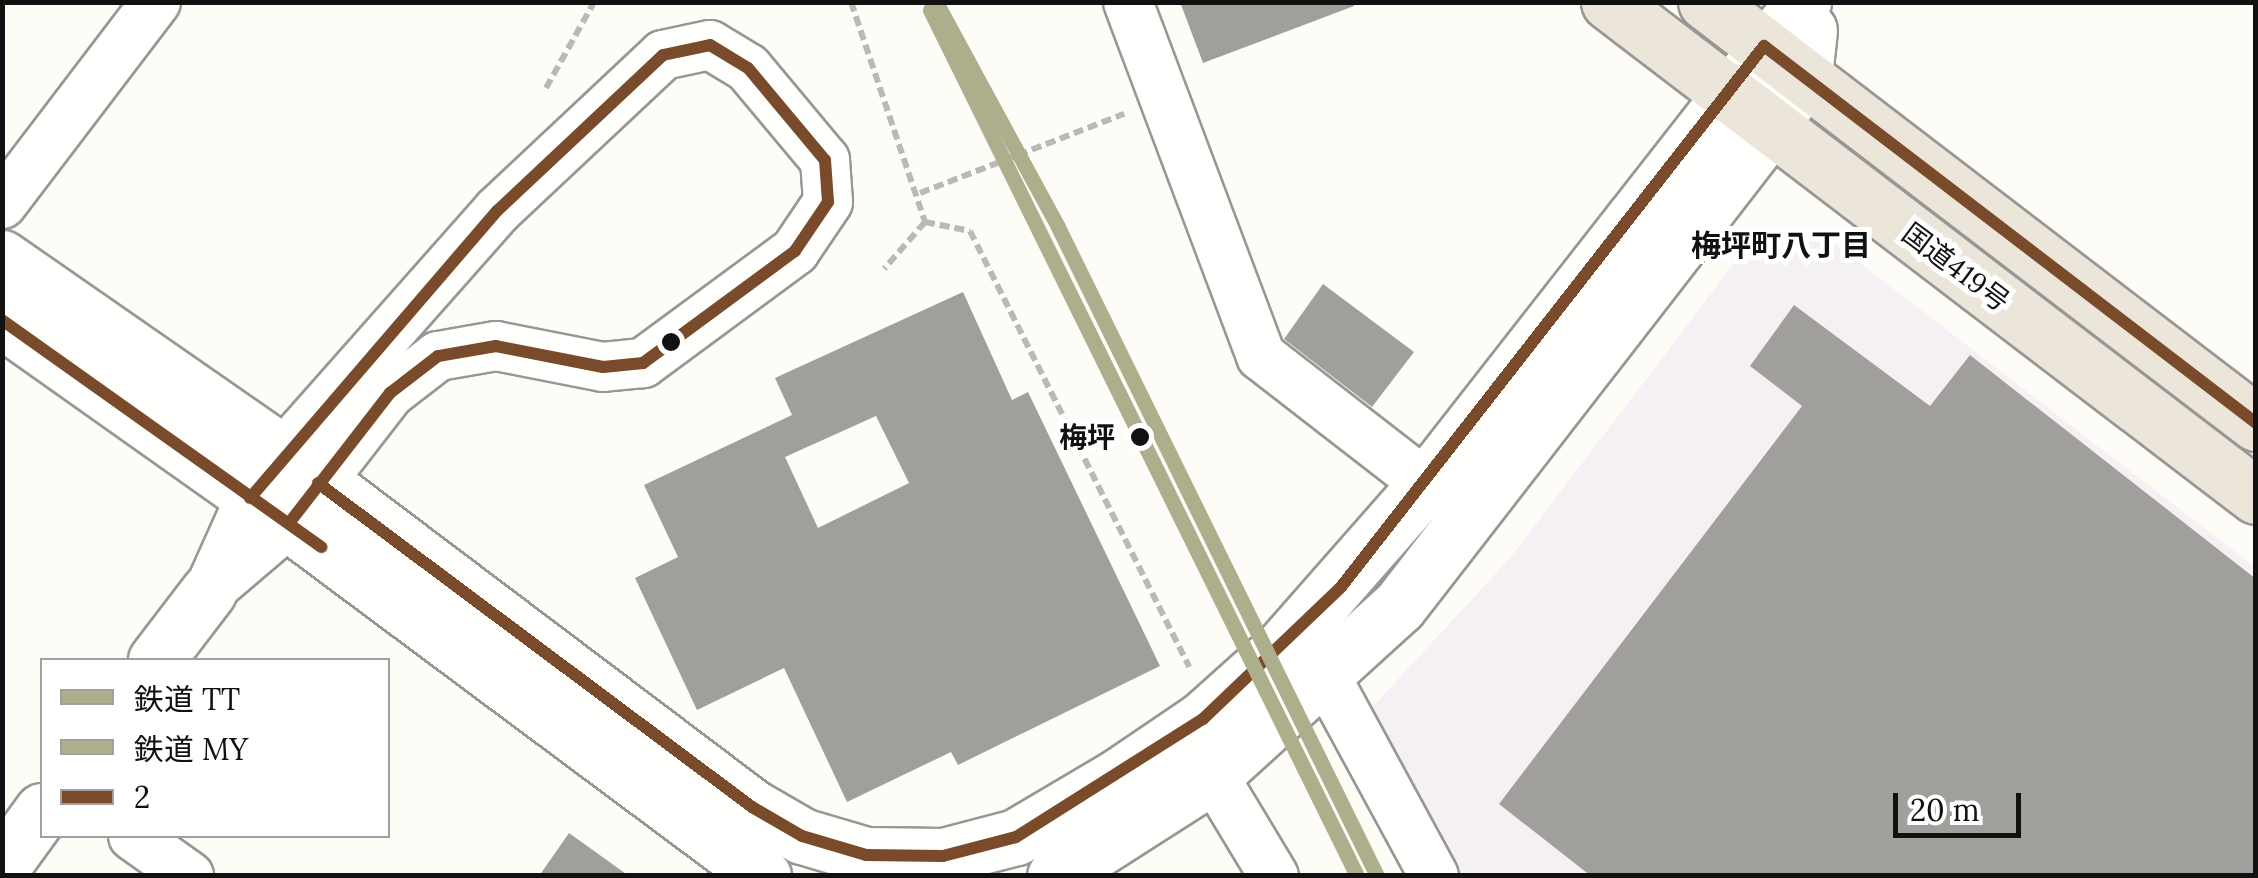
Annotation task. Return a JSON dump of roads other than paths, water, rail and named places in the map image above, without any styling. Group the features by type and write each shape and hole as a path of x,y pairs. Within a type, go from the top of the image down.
{"highway":[{"name":"国道419号","path":"1609,2 2256,496"},
{"path":"1706,2 2256,422"}],"street":[{"path":"2,204 156,2"},
{"path":"1128,2 1260,356 1426,484"},
{"path":"1055,876 1213,775 1326,677 1399,606 1468,523 1770,126 1784,61 1804,2"},
{"path":"2,320 285,489 752,808 802,836 866,855 943,856 1016,837 1203,720 1342,587 1728,93 1784,61 1811,2"},
{"path":"158,658 285,489 497,211 663,54 710,45 748,68 825,160 828,202 794,251 643,364 603,368 496,346 438,356 390,393 285,489"},
{"path":"2,258 763,876"},
{"path":"1326,677 1434,876"},
{"path":"1213,775 1274,876"},
{"path":"2,866 40,814"},
{"path":"136,838 188,876"}],"rail line":[{"name":"TT","path":"936,2 1058,227 1377,876"},
{"name":"MY","path":"930,10 1357,876"}],"place":[{"name":"梅坪","path":"1140,437"}],"district":[{"name":"梅坪町八丁目","path":"1781,245"}]}
